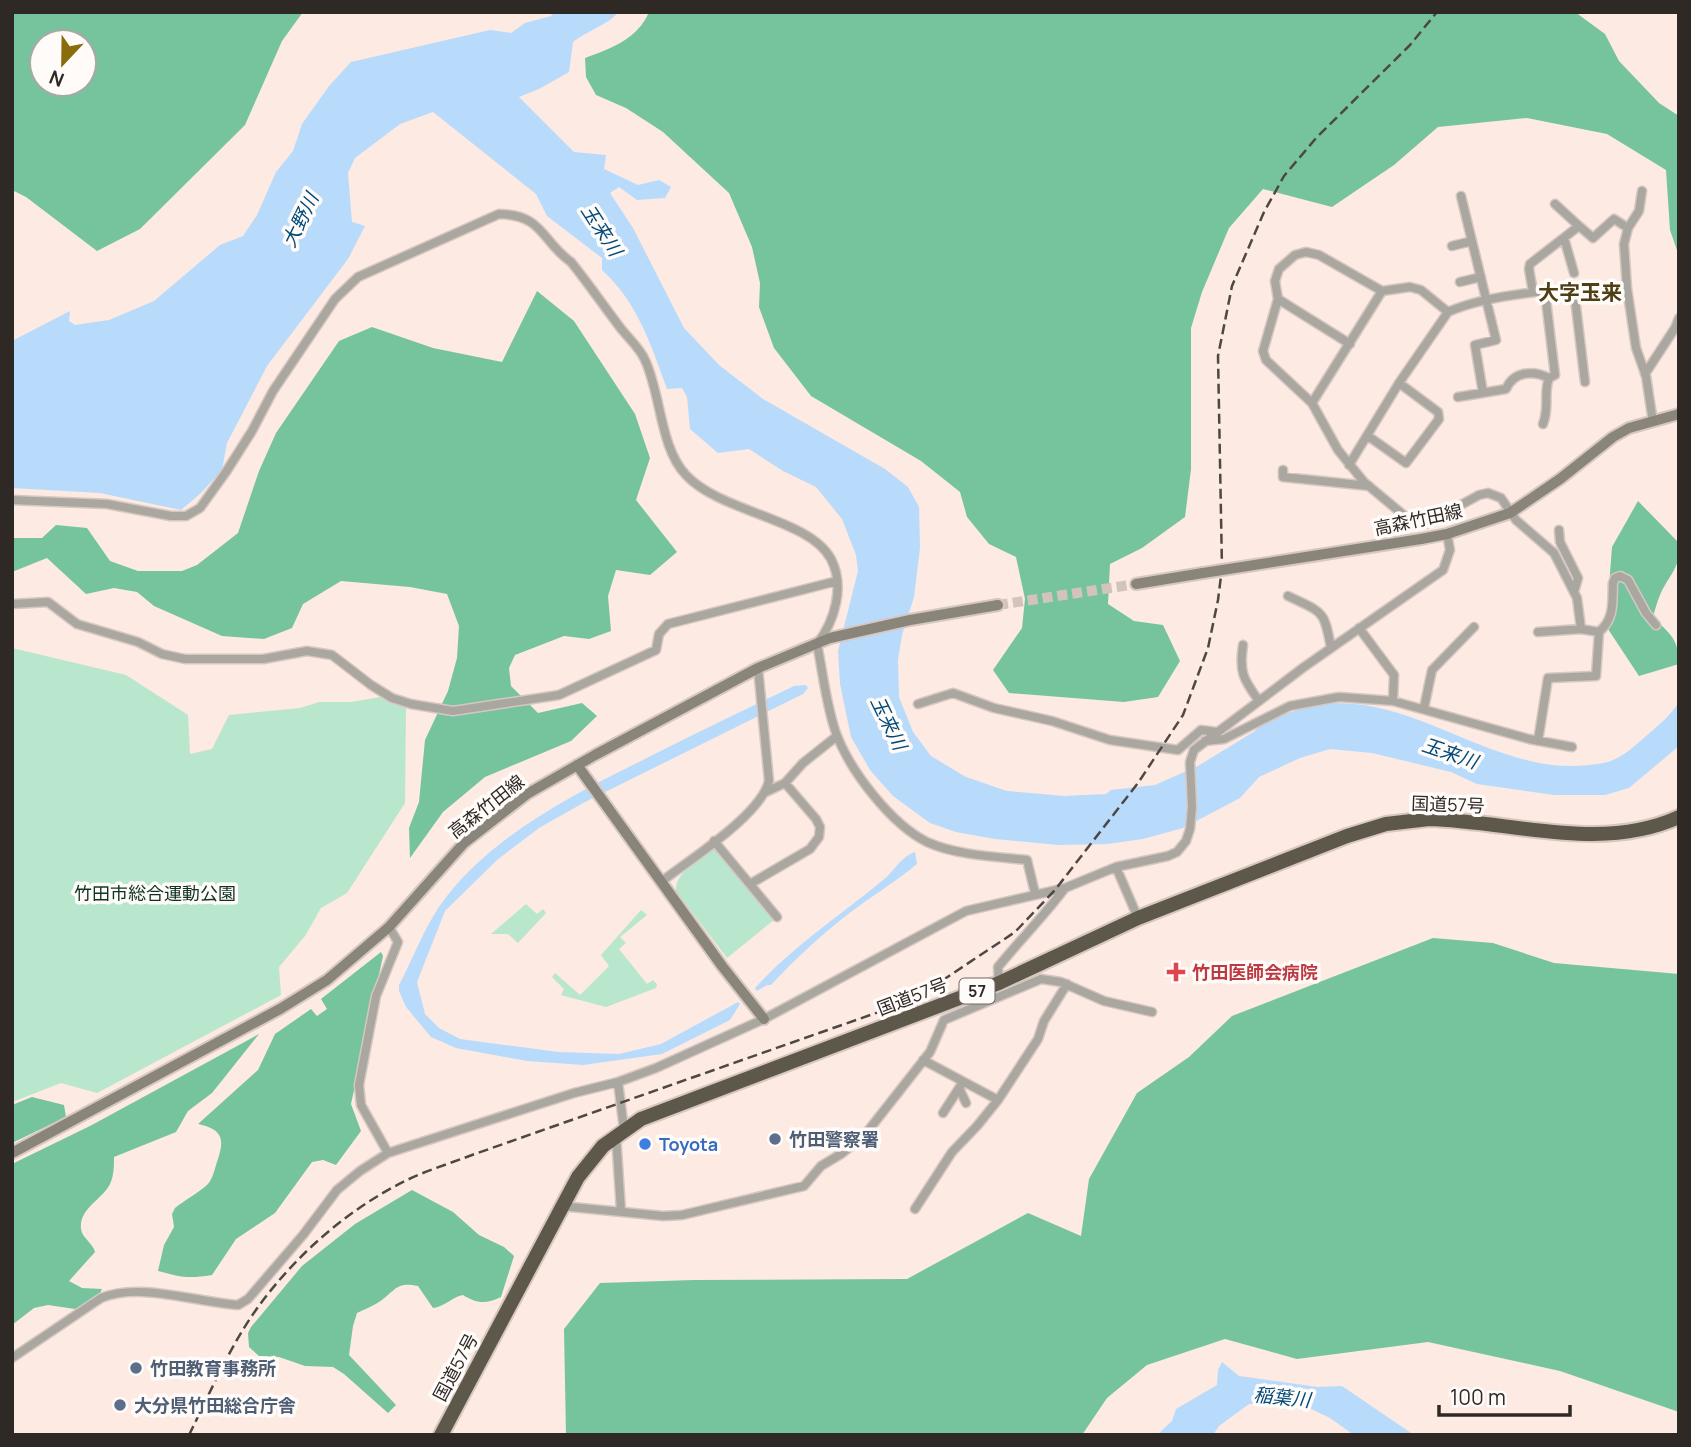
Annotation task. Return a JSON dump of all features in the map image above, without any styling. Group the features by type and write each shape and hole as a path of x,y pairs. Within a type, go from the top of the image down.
{"highway":[{"name":"国道57号","path":"441,1435 561,1206 584,1169 603,1146 620,1132 660,1110 999,983 1138,918 1347,836 1386,824 1408,820 1451,820 1552,832 1599,834 1641,830 1679,817"}],"main road":[{"name":"高森竹田線","path":"1136,584 1447,534 1510,513 1560,479 1612,437 1629,428 1679,414"},
{"name":"高森竹田線","path":"12,1153 213,1046 341,970 389,927 464,843 527,794 577,765 758,668 830,638 929,616 998,605"},
{"path":"577,765 764,1019"}],"street":[{"path":"1642,191 1639,211 1628,229 1624,244 1636,348 1645,374 1653,422"},
{"path":"1461,196 1496,340 1475,345 1483,393"},
{"path":"1555,204 1593,238 1614,219 1628,229"},
{"path":"12,500 107,504 172,516 186,516 200,508 226,472 273,391 335,299 358,277 499,214 516,215 530,220 547,235 558,253 571,262 645,359 673,452 684,474 701,489 818,541 832,560 837,580 835,610 825,635 817,644 837,736 855,769 893,816 927,842 988,857 1027,860 1035,893"},
{"path":"1533,292 1530,264 1579,226"},
{"path":"1563,238 1574,273"},
{"path":"1452,246 1472,241"},
{"path":"1448,312 1420,290 1410,287 1382,291 1319,255 1306,252 1295,255 1279,269 1275,281 1278,299 1263,351 1266,360 1312,403 1349,465 1369,486 1412,522 1431,522 1488,492 1501,498 1510,513 1553,554 1577,598 1581,629"},
{"path":"1460,282 1480,277"},
{"path":"1349,465 1399,383 1448,312 1533,292 1627,288"},
{"path":"1574,290 1585,382"},
{"path":"1312,403 1382,291"},
{"path":"1543,424 1548,411 1546,385 1549,378 1555,375 1545,292"},
{"path":"1278,299 1350,344"},
{"path":"1645,374 1679,318"},
{"path":"1458,397 1506,389 1510,379 1519,375 1538,373 1549,378"},
{"path":"1368,436 1406,463 1439,419 1438,412 1399,383"},
{"path":"1283,470 1283,477 1369,486"},
{"path":"1559,530 1560,542 1578,578 1574,592"},
{"path":"12,1358 101,1298 114,1293 146,1293 238,1306 248,1299 303,1235 337,1190 388,1153 574,1093 618,1083 656,1068 764,1019 966,911 1065,888 1116,867 1177,852 1186,841 1190,829 1192,807 1189,762 1194,750 1443,569 1450,550 1447,534"},
{"path":"1538,741 1548,678 1596,676 1599,632 1611,617 1615,578 1620,576 1628,580 1646,613 1656,625"},
{"path":"12,604 48,602 77,624 138,642 162,654 185,659 263,659 307,651 332,655 392,698 411,704 453,710 559,695 656,650 659,635 668,624 837,580"},
{"path":"1288,596 1321,611 1326,618 1331,648"},
{"path":"1424,708 1432,670 1474,627"},
{"path":"1359,628 1394,675 1393,701"},
{"path":"1538,632 1581,629 1599,632"},
{"path":"1243,645 1241,659 1244,681 1259,701"},
{"path":"758,668 769,781 766,792"},
{"path":"918,704 954,693 994,708 1052,721 1111,740 1163,749 1178,750 1201,730 1217,732"},
{"path":"1205,741 1224,739 1290,706 1339,697 1393,701 1479,726 1572,747"},
{"path":"661,882 731,829 766,792 785,783 803,763 837,736"},
{"path":"750,884 810,849 819,838 820,827 816,818 785,783"},
{"path":"714,841 777,916"},
{"path":"1116,867 1138,918"},
{"path":"999,983 998,967 1065,888"},
{"path":"388,1153 360,1105 359,1085 376,996 398,942 389,927"},
{"path":"561,1206 663,1216 682,1215 804,1186 821,1166 863,1136 930,1052 944,1020 1041,979 1068,984 1104,1001 1152,1012"},
{"path":"915,1209 952,1152 998,1100 1038,1039 1044,1021 1068,984"},
{"path":"923,1060 961,1085 998,1100"},
{"path":"618,1083 621,1211"},
{"path":"961,1085 966,1103"},
{"path":"943,1113 961,1085"}],"green space":[{"path":"12,12 303,12 282,41 245,125 140,229 97,251 26,197 12,190"},
{"path":"649,12 1575,12 1605,34 1619,61 1659,103 1679,116 1679,256 1670,230 1666,170 1607,134 1527,118 1438,127 1394,165 1332,207 1263,189 1229,228 1202,292 1191,328 1191,469 1185,517 1142,548 1110,564 1108,604 1134,621 1163,625 1180,661 1158,697 1124,702 1009,693 993,670 1022,628 1025,599 1016,557 989,544 967,517 960,492 921,461 811,396 774,348 759,307 760,283 752,247 729,193 663,132 626,108 596,95 586,77 585,58 613,47 631,36"},
{"path":"537,291 574,321 635,414 650,458 636,500 677,552 650,575 616,570 608,596 611,631 589,639 564,636 515,655 509,668 511,686 538,713 582,703 597,716 571,741 485,777 443,812 410,858 409,828 419,802 425,740 448,691 457,658 459,626 447,594 410,587 341,581 303,604 292,628 264,639 222,636 154,606 137,592 114,588 86,594 47,558 12,572 12,538 42,538 56,525 87,528 110,561 138,571 182,571 197,565 238,533 259,471 276,433 339,341 372,327 433,348 502,362"},
{"path":"1638,501 1677,541 1679,549 1677,563 1660,595 1653,617 1675,643 1679,664 1639,676 1606,626 1612,547"},
{"name":"竹田市総合運動公園","path":"12,648 126,675 188,715 190,754 212,749 229,715 300,708 319,702 351,702 381,697 406,707 405,803 347,893 321,908 305,936 279,967 281,995 97,1093 61,1083 12,1102"},
{"path":"712,849 716,850 775,919 727,958 676,891 679,878 684,872"},
{"path":"526,904 537,914 543,909 546,913 518,943 508,934 491,934"},
{"path":"641,910 647,915 620,937 626,943 619,949 647,984 653,980 657,984 656,988 606,1007 561,995 564,989 552,977 555,973 580,995 609,966 601,955"},
{"path":"1433,938 1493,943 1554,963 1679,974 1679,1412 1560,1371 1428,1342 1297,1359 1225,1339 1147,1365 1107,1398 1082,1435 566,1435 564,1329 600,1283 907,1279 1028,1213 1081,1236 1089,1179 1137,1093 1189,1057 1232,1016"},
{"path":"381,952 383,956 351,1104 361,1131 336,1165 323,1160 312,1162 275,1213 236,1239 212,1275 184,1277 158,1271 164,1245 174,1227 172,1214 175,1208 209,1183 219,1157 221,1144 218,1134 198,1124 258,1070 275,1034 311,1009 317,1016 327,1009 321,999"},
{"path":"259,1034 212,1093 188,1111 176,1132 114,1157 110,1184 87,1210 81,1222 82,1232 95,1252 69,1281 82,1288 102,1289 99,1295 75,1309 48,1305 34,1308 12,1325 12,1164 90,1126"},
{"path":"32,1097 64,1105 66,1117 12,1143 12,1105"},
{"path":"412,1190 453,1212 479,1235 504,1247 514,1256 501,1297 496,1299 477,1301 463,1295 433,1308 418,1286 406,1285 398,1287 377,1303 357,1313 349,1355 396,1405 388,1413 333,1367 305,1366 279,1357 259,1356 249,1347 248,1333 251,1327 302,1266 355,1224"}],"water":[{"path":"554,12 619,12 573,42 569,72 519,97 574,152 606,155 604,169 638,185 659,180 671,187 665,198 637,200 619,187 610,193 633,228 684,328 719,365 763,399 885,469 908,487 919,507 920,548 914,597 902,635 898,660 899,697 913,732 931,756 966,777 1007,791 1065,796 1106,794 1111,790 1155,785 1198,766 1272,718 1329,704 1364,705 1399,713 1503,753 1538,763 1574,766 1602,763 1621,756 1660,724 1679,702 1679,746 1629,788 1605,795 1554,795 1477,784 1451,772 1372,753 1330,749 1300,758 1259,777 1240,798 1183,828 1143,839 1107,844 1059,845 995,839 956,832 930,823 893,796 870,770 851,737 840,684 838,651 858,571 856,555 842,519 816,487 783,471 749,449 718,453 690,429 687,397 682,388 667,389 642,325 625,296 602,270 602,258 547,216 536,194 433,112 400,124 355,158 348,173 352,222 365,226 348,259 267,366 227,443 222,470 201,493 181,510 100,493 12,488 12,341 70,311 69,321 75,325 109,320 154,301 220,245 243,236 257,215 276,172 293,151 302,124 329,86 351,62 490,30 511,33 525,23 551,16"},
{"path":"806,685 808,688 803,694 585,802 539,828 497,860 445,911 417,982 425,1014 439,1028 460,1039 558,1052 619,1054 661,1044 738,1002 740,1004 730,1020 662,1054 583,1065 527,1061 456,1048 431,1037 406,1007 399,985 433,917 466,874 534,819 586,789 794,686"},
{"path":"915,852 917,864 837,923 771,985 757,991 755,988 785,958 883,880 905,857"},
{"name":"稲葉川","path":"1222,1362 1239,1376 1318,1387 1342,1386 1414,1435 1354,1435 1330,1418 1305,1406 1249,1404 1219,1426 1213,1435 1157,1435 1172,1421 1176,1409 1217,1385 1218,1370"}],"tunnel":[{"path":"998,605 1136,584"}],"railway":[{"path":"189,1435 231,1351 261,1303 309,1249 365,1204 407,1180 431,1170 913,1000 1015,932 1055,890 1138,783 1183,715 1208,648 1222,568 1218,356 1232,286 1264,212 1284,176 1317,137 1410,45 1437,12"}],"place":[{"name":"竹田医師会病院","path":"1176,972"},
{"name":"竹田警察署","path":"775,1139"},
{"name":"Toyota","path":"645,1144"},
{"name":"竹田教育事務所","path":"136,1368"},
{"name":"大分県竹田総合庁舎","path":"120,1405"}],"district":[{"name":"大字玉来","path":"1580,292"}],"water label":[{"name":"大野川","path":"300,220"},
{"name":"玉来川","path":"602,230"},
{"name":"玉来川","path":"889,723"},
{"name":"玉来川","path":"1450,753"}]}
